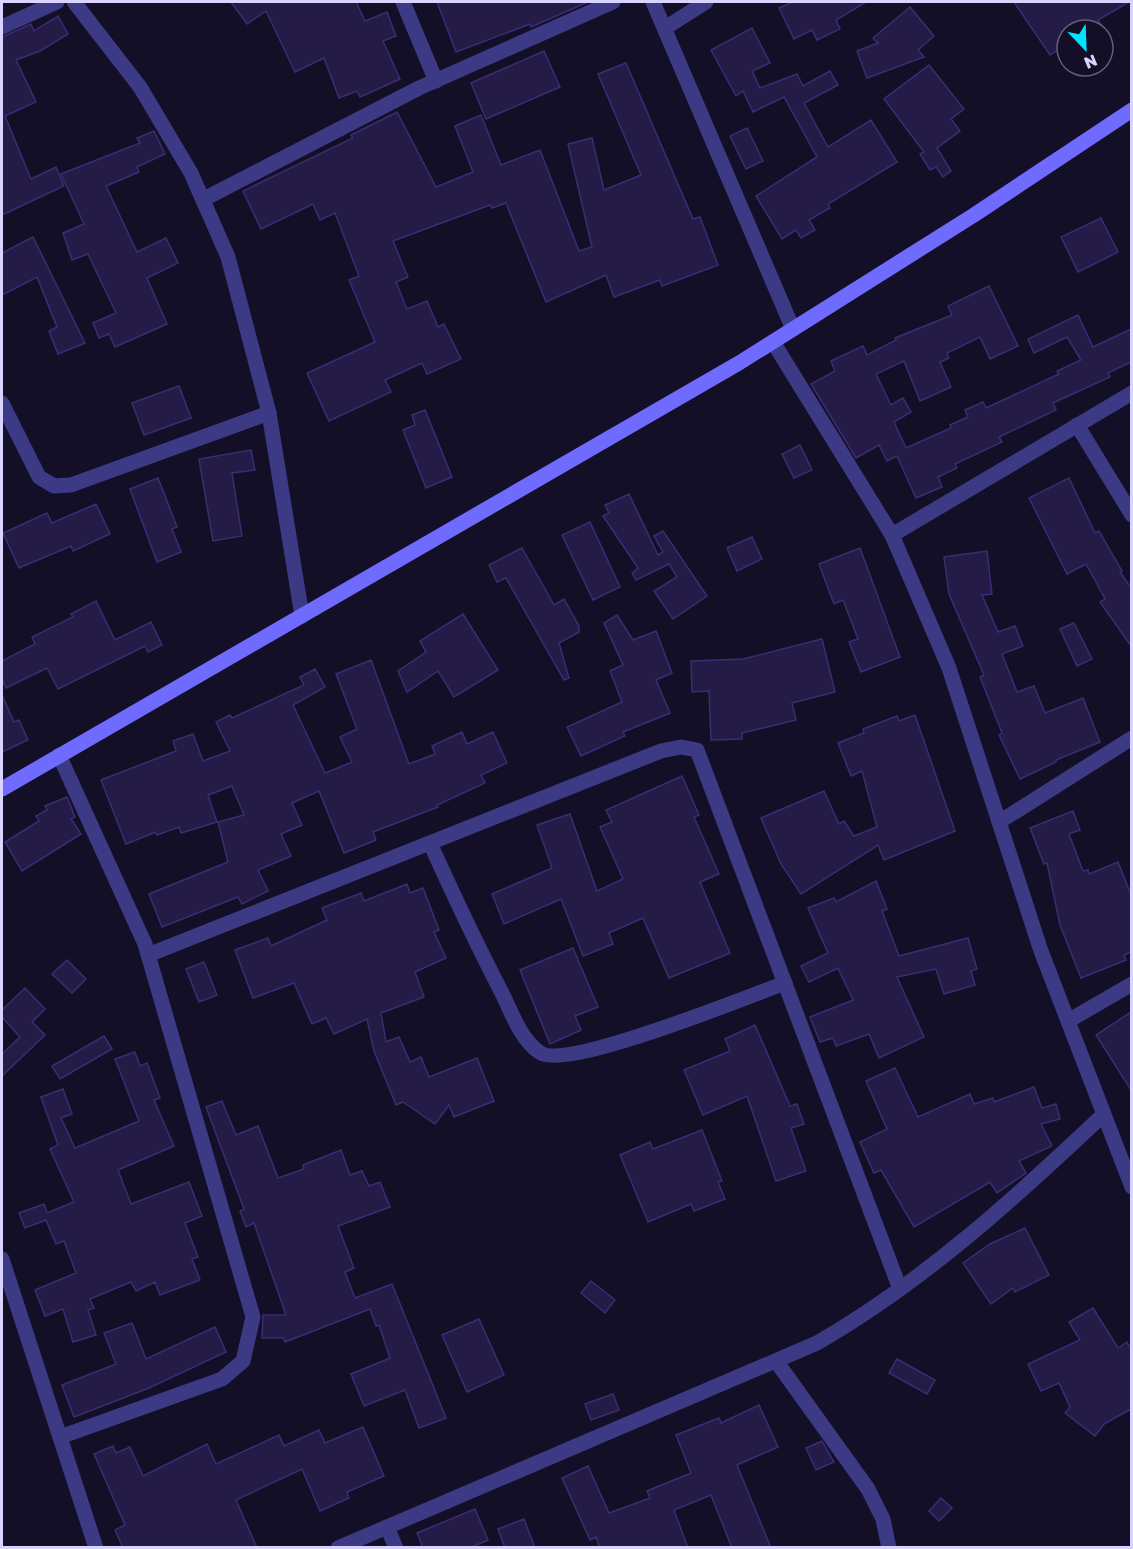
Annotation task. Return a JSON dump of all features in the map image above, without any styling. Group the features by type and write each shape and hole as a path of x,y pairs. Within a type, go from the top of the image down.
{"main road":[{"path":"2,789 773,342 974,215 1131,110"}],"street":[{"path":"2,27 57,2"},
{"path":"74,2 140,87 204,199 228,257 269,413 302,616"},
{"path":"403,2 436,81"},
{"path":"204,199 436,81 613,2"},
{"path":"653,2 793,329"},
{"path":"665,28 706,2"},
{"path":"773,342 892,535 949,668 1041,951 1131,1187"},
{"path":"892,535 1131,393"},
{"path":"2,403 39,477 54,486 82,481 269,413"},
{"path":"1077,425 1131,515"},
{"path":"999,822 1131,738"},
{"path":"148,955 661,751 681,747 697,750 900,1289"},
{"path":"60,755 148,955 253,1317 243,1361 222,1379 60,1437"},
{"path":"430,843 480,951 523,1034 540,1054 558,1057 606,1047 785,983"},
{"path":"1068,1021 1131,984"},
{"path":"338,1548 817,1344 858,1320 1008,1204 1104,1116"},
{"path":"2,1259 96,1548"},
{"path":"776,1361 868,1489 883,1519 889,1548"},
{"path":"387,1527 396,1548"}],"building":[{"path":"231,2 356,2 365,21 387,12 396,36 383,41 400,79 360,97 357,91 339,98 324,58 295,72 266,11 247,24"},
{"path":"437,2 588,2 531,27 530,24 456,52"},
{"path":"793,2 866,2 836,20 840,29 817,40 812,30 794,39 779,8"},
{"path":"1014,2 1129,2 1101,18 1055,18 1055,52 1050,55"},
{"path":"910,7 934,36 918,50 924,57 867,78 857,51 878,43 873,38"},
{"path":"58,16 68,34 40,51 16,60 36,102 5,116 31,179 56,167 64,186 2,215 2,37 31,24 34,31"},
{"path":"752,28 770,63 752,71 760,88 797,74 803,86 830,71 838,85 804,103 828,147 871,120 897,162 828,204 830,208 809,220 815,230 801,238 796,230 782,239 756,196 817,157 784,97 753,112 743,91 736,96 711,50"},
{"path":"544,51 560,87 486,119 471,83"},
{"path":"626,63 693,219 700,217 718,265 662,286 660,280 614,297 606,275 546,302 506,203 492,208 490,205 393,241 408,277 396,282 407,309 427,301 438,327 444,324 461,359 427,374 422,363 385,380 391,392 329,421 307,373 375,342 349,280 359,276 335,213 320,220 313,204 261,229 243,191 353,138 351,135 397,112 436,187 473,172 455,126 481,115 501,165 540,150 579,251 592,247 568,144 592,138 604,190 641,175 598,74"},
{"path":"929,65 964,109 951,119 960,131 937,148 951,171 943,177 936,167 930,170 920,154 924,152 884,99"},
{"path":"747,128 763,161 746,169 730,136"},
{"path":"154,131 165,154 137,167 139,172 106,186 137,252 166,238 178,263 147,278 167,324 115,347 109,334 99,338 93,323 116,313 88,254 72,260 63,233 84,224 61,174 140,143 137,138"},
{"path":"1101,218 1118,252 1078,272 1061,237"},
{"path":"33,237 85,343 58,354 49,331 57,327 37,277 2,295 2,253"},
{"path":"989,286 1018,346 990,359 980,337 947,353 949,358 940,362 951,387 920,401 904,361 876,374 891,405 903,398 911,412 894,422 906,448 951,428 950,425 968,417 965,410 983,402 986,408 1059,374 1057,371 1081,360 1067,337 1034,353 1028,339 1078,315 1093,347 1131,329 1131,362 1108,373 1110,377 1053,403 1056,410 999,437 1002,442 955,464 957,468 938,477 942,487 916,498 897,456 887,461 879,445 856,458 811,384 835,371 831,361 863,346 867,355 896,340 895,338 952,315 948,306"},
{"path":"179,386 191,418 144,435 132,403"},
{"path":"425,410 452,477 426,488 403,430 415,425 412,415"},
{"path":"800,445 812,470 794,478 782,454"},
{"path":"251,450 255,470 232,473 242,536 213,541 199,459"},
{"path":"158,478 177,527 172,529 181,552 157,562 130,489"},
{"path":"1069,478 1095,533 1099,531 1131,588 1131,646 1100,602 1105,599 1086,564 1067,574 1029,498"},
{"path":"629,494 658,555 663,552 654,536 663,531 707,596 673,619 654,591 677,577 669,564 636,580 632,573 638,568 603,516 609,513 605,505"},
{"path":"96,504 110,534 73,551 71,546 19,568 3,533 47,513 52,523"},
{"path":"590,522 620,587 593,600 562,535"},
{"path":"752,537 762,559 737,571 727,548"},
{"path":"522,548 554,605 564,599 579,626 579,632 559,643 569,678 564,680 506,578 497,582 489,565"},
{"path":"860,548 900,657 861,672 849,642 858,639 843,600 834,604 819,564"},
{"path":"987,551 992,594 982,595 998,632 1015,626 1023,646 1002,654 1017,692 1034,686 1045,713 1083,698 1100,742 1056,760 1020,779 999,735 1002,733 980,677 984,675 949,594 944,557"},
{"path":"96,601 115,640 151,622 162,645 148,652 145,646 58,689 47,668 6,688 2,679 2,661 35,644 32,637 73,617 71,614"},
{"path":"463,614 498,670 454,697 438,671 407,692 398,671 426,652 420,641"},
{"path":"617,615 633,640 656,631 672,673 656,680 670,713 623,732 625,736 581,756 567,727 622,702 610,671 623,665 604,623"},
{"path":"1074,623 1092,659 1077,666 1060,629"},
{"path":"822,639 835,692 792,703 796,720 742,733 742,739 711,740 709,691 692,692 691,661 743,659"},
{"path":"371,660 409,764 435,754 432,746 462,732 467,744 493,732 507,763 481,775 485,783 437,805 438,807 373,832 376,840 344,853 319,791 292,803 302,825 281,834 291,856 258,870 268,891 242,904 238,897 162,927 149,894 228,862 218,822 244,815 232,786 208,795 217,822 181,833 179,827 157,835 156,832 126,844 101,780 176,751 173,741 193,734 203,761 230,751 216,722 230,715 232,718 304,685 300,677 315,669 325,687 293,705 325,773 352,762 340,737 357,729 336,674"},
{"path":"2,695 14,722 19,720 28,740 2,752"},
{"path":"915,715 955,831 884,860 878,845 801,894 781,864 761,818 824,791 839,824 844,821 854,836 877,827 862,771 851,776 838,743 864,733 863,729 897,716 899,721"},
{"path":"682,776 699,815 694,817 719,874 700,882 730,953 669,978 643,918 609,933 613,944 583,956 561,899 504,924 492,894 552,868 537,825 570,814 597,891 623,879 600,827 612,822 606,810"},
{"path":"67,797 75,817 71,819 81,834 22,871 5,842 39,821 36,816 47,810 45,806"},
{"path":"1073,811 1080,830 1069,834 1083,871 1088,870 1089,874 1118,862 1131,895 1131,952 1124,955 1126,960 1081,978 1060,925 1047,863 1044,864 1030,828"},
{"path":"876,881 887,909 882,911 899,956 968,938 977,969 971,971 975,985 944,994 936,969 897,977 924,1037 879,1058 869,1034 836,1046 833,1038 820,1042 810,1017 853,1000 838,968 809,982 801,966 828,953 808,908 834,898 836,902"},
{"path":"407,884 410,893 423,888 439,930 434,932 446,958 415,972 424,997 381,1013 386,1042 399,1037 410,1062 421,1057 429,1077 477,1058 494,1101 454,1117 449,1105 435,1124 403,1102 396,1105 374,1051 367,1019 334,1034 326,1018 312,1024 294,983 253,998 235,950 268,938 271,946 327,920 322,908 361,893 364,901"},
{"path":"573,948 598,1007 575,1016 581,1030 550,1044 520,970"},
{"path":"67,960 86,979 72,993 52,974"},
{"path":"204,962 217,995 199,1002 186,969"},
{"path":"25,988 45,1009 32,1022 45,1035 2,1076 2,1054 20,1037 2,1017 2,1010"},
{"path":"1131,1012 1131,1090 1096,1035"},
{"path":"755,1025 790,1106 797,1104 804,1124 791,1128 806,1171 776,1181 747,1096 703,1115 684,1070 730,1051 725,1039"},
{"path":"104,1036 112,1049 60,1079 52,1066"},
{"path":"135,1052 140,1066 147,1063 160,1098 154,1100 174,1146 118,1170 131,1204 189,1182 202,1216 185,1223 198,1257 192,1259 200,1280 160,1295 155,1282 136,1291 131,1282 90,1299 94,1308 88,1310 96,1335 73,1342 63,1309 45,1316 35,1290 76,1273 64,1241 56,1244 46,1220 25,1228 19,1213 44,1204 47,1213 74,1202 50,1149 58,1145 41,1097 63,1089 72,1114 61,1118 75,1148 139,1121 115,1059"},
{"path":"895,1068 918,1117 970,1094 974,1104 993,1098 994,1102 1034,1087 1042,1108 1056,1104 1060,1119 1041,1124 1052,1146 1019,1161 1026,1173 997,1193 990,1182 914,1227 881,1170 874,1173 860,1142 887,1129 866,1081"},
{"path":"222,1101 236,1135 258,1126 278,1178 304,1169 303,1165 341,1150 350,1175 362,1171 369,1186 380,1182 390,1207 338,1226 354,1268 345,1272 355,1298 392,1284 446,1418 419,1428 405,1390 364,1406 351,1374 390,1358 379,1325 376,1326 370,1309 285,1342 283,1338 262,1338 263,1315 286,1315 254,1223 246,1227 240,1211 244,1209 206,1107"},
{"path":"702,1130 722,1181 718,1182 725,1199 694,1211 691,1204 648,1222 620,1155 650,1142 653,1149"},
{"path":"1025,1228 1049,1275 1015,1292 1013,1288 991,1304 963,1263 990,1244"},
{"path":"591,1281 615,1300 605,1313 581,1293"},
{"path":"1093,1308 1118,1348 1127,1342 1131,1350 1131,1409 1104,1424 1095,1436 1065,1413 1070,1407 1059,1383 1041,1391 1028,1364 1080,1340 1069,1322"},
{"path":"479,1319 504,1375 467,1392 442,1335"},
{"path":"132,1323 146,1359 215,1327 226,1352 149,1388 74,1417 62,1385 116,1364 104,1333"},
{"path":"897,1359 935,1380 927,1394 889,1373"},
{"path":"613,1394 619,1410 591,1420 585,1404"},
{"path":"759,1405 778,1447 737,1465 771,1548 732,1548 711,1495 674,1510 688,1548 600,1548 596,1537 590,1540 562,1478 588,1466 609,1513 650,1498 647,1491 691,1473 676,1435 719,1418 721,1423"},
{"path":"363,1427 384,1476 347,1492 349,1498 320,1511 302,1469 236,1500 257,1548 123,1548 115,1530 125,1525 94,1454 113,1446 116,1453 130,1447 143,1476 207,1444 216,1464 279,1435 284,1446 319,1430 325,1443"},
{"path":"822,1441 834,1462 816,1470 806,1448"},
{"path":"941,1498 952,1508 939,1521 929,1511"},
{"path":"475,1509 488,1540 470,1548 423,1548 417,1533"},
{"path":"524,1519 535,1548 505,1548 498,1529"}]}
